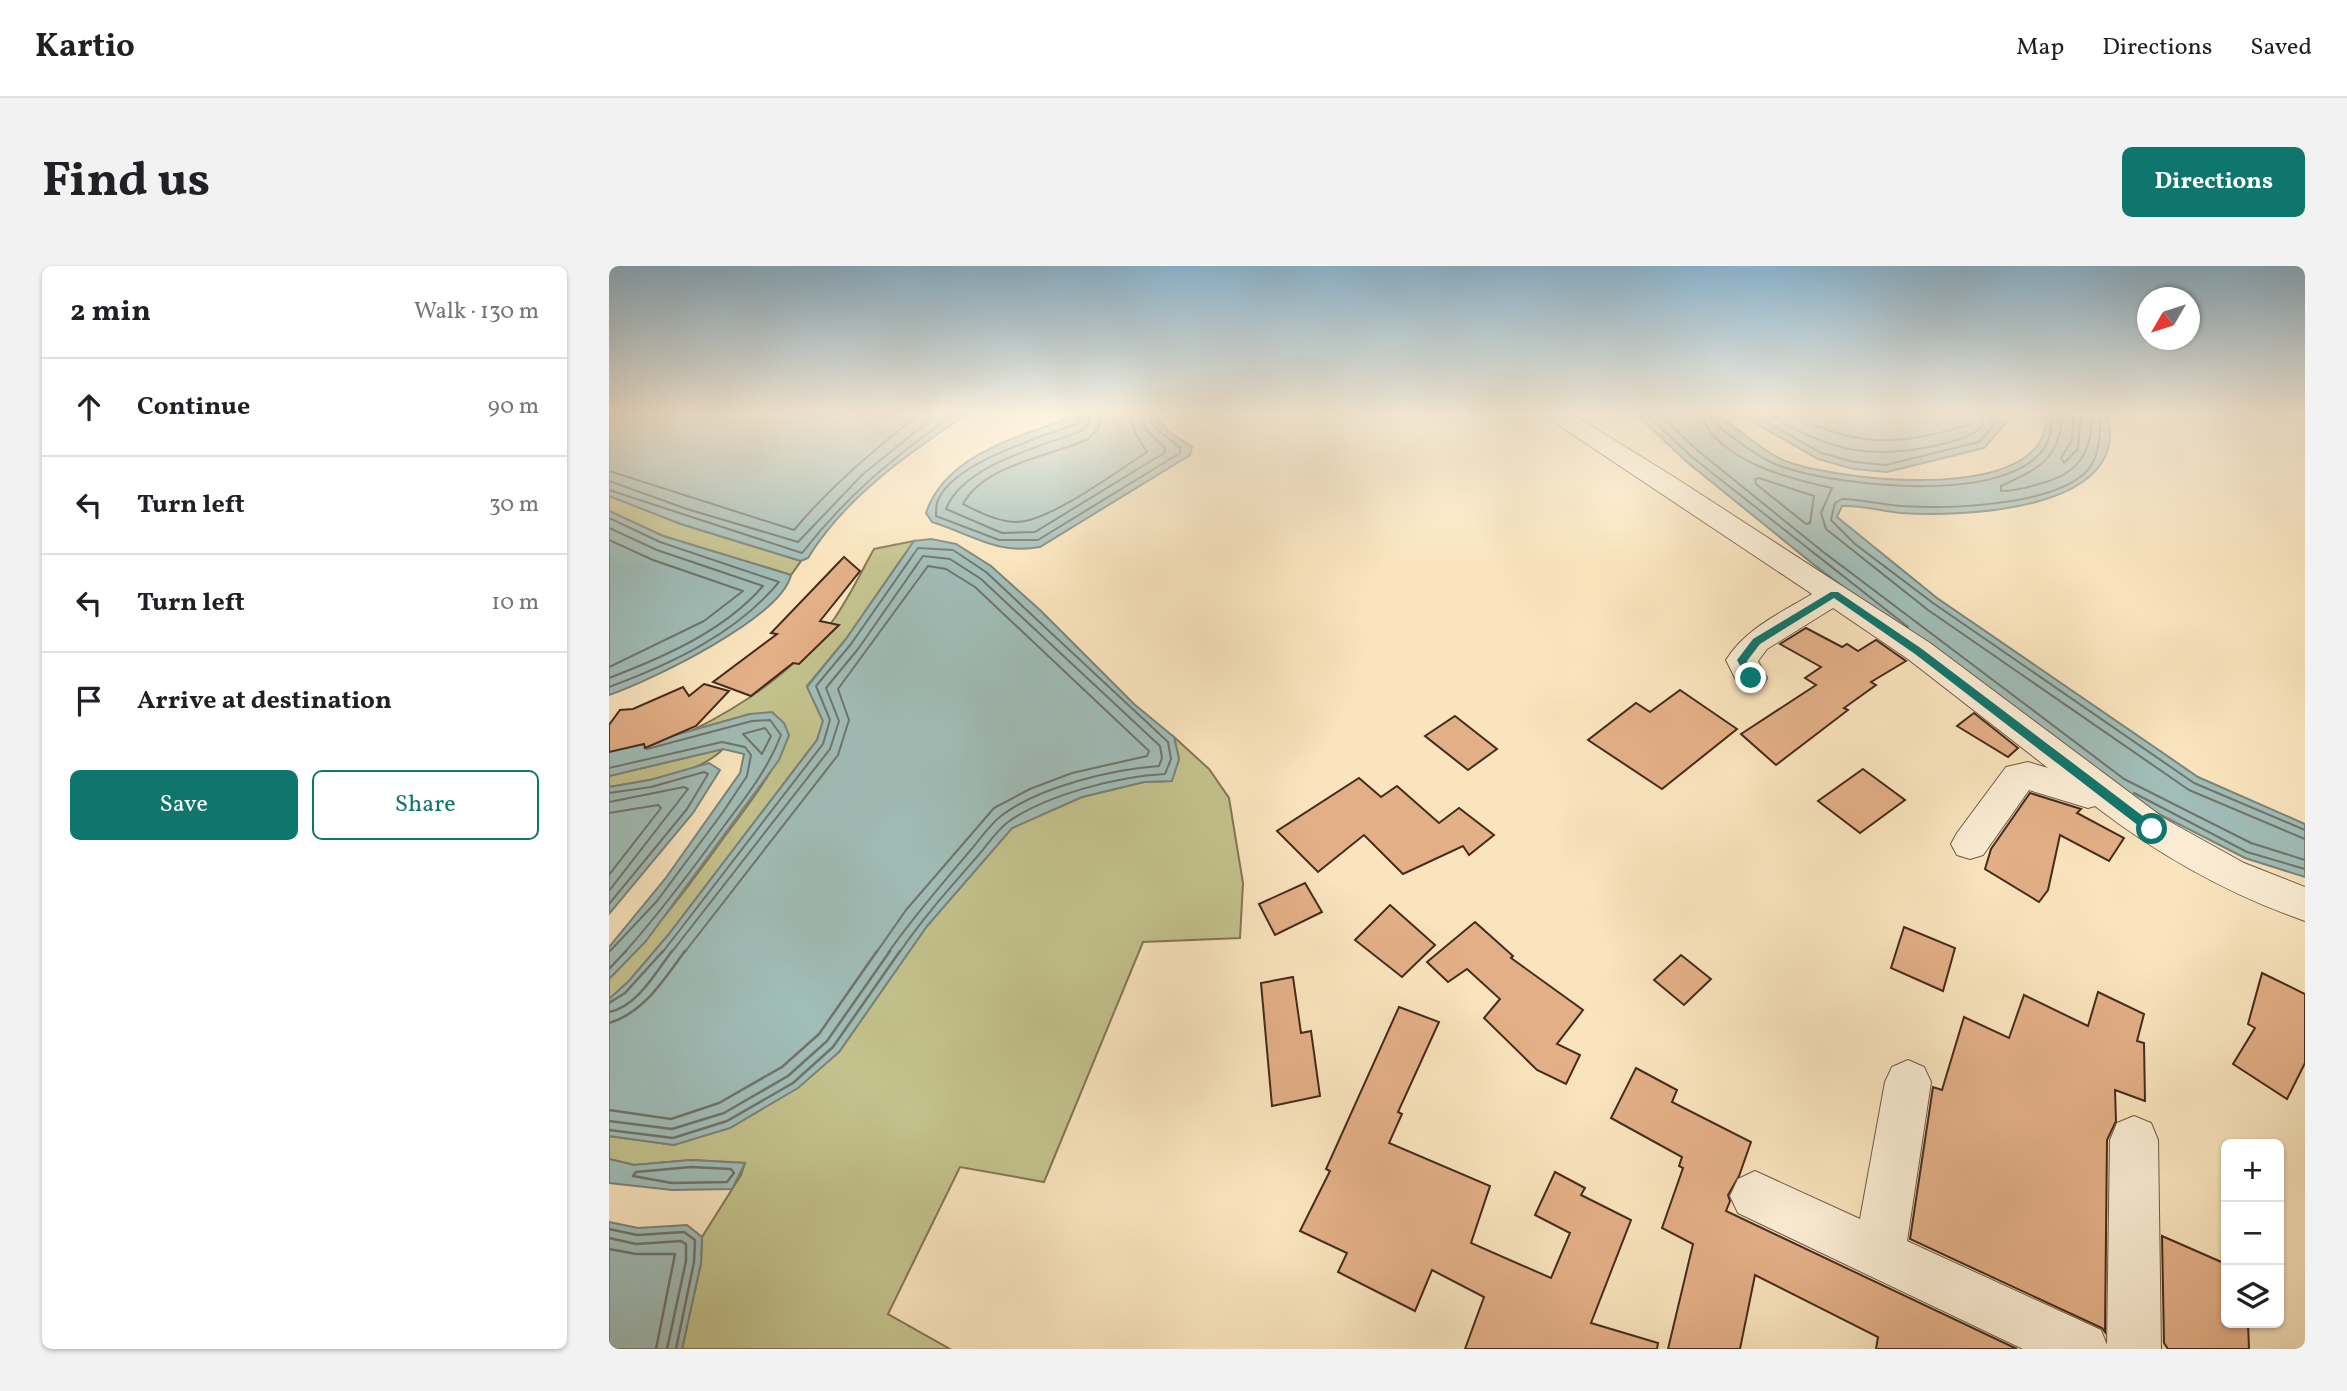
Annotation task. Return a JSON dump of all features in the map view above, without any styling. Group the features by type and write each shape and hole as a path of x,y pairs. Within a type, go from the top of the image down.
{"street":[{"path":"1633,465 1919,651 2109,800 2152,829 2230,874 2305,904"},
{"path":"1751,678 1742,660 1756,642 1834,594"},
{"path":"1971,844 2019,777 2028,776 2109,800"},
{"path":"1879,1256 1908,1082"},
{"path":"2134,1140 2134,1349"},
{"path":"1755,1196 2082,1349"}],"shaded area":[{"path":"609,496 681,524 801,561 791,575 663,536 609,511"},
{"path":"914,541 846,639 807,686 823,721 817,740 669,934 629,981 609,999 609,979 670,910 743,812 768,775 789,735 750,714 691,731 751,697 804,654 834,619 874,549"},
{"path":"1174,737 1209,769 1229,798 1243,883 1240,938 1143,942 1044,1182 960,1167 888,1314 950,1349 682,1349 701,1263 702,1237 741,1175 745,1163 691,1160 634,1165 609,1159 609,1136 674,1145 839,1052 927,926 1012,828 1082,797 1144,782 1171,781 1179,759"},
{"path":"723,749 712,758 685,771 609,787 609,776"}],"water":[{"path":"609,465 897,465 840,515 808,558 801,561 681,524 609,496"},
{"path":"964,465 1174,465 1040,547 1025,549 997,546 932,522 926,513 937,492"},
{"path":"1690,465 1798,465 1852,475 1940,480 1982,475 2012,465 2099,465 2095,471 2070,489 2037,502 1999,509 1928,514 1842,506 1837,517 1937,598 2198,777 2305,824 2305,877 2245,858 2116,792 1813,564"},
{"path":"1838,465 1917,465 1887,472"},
{"path":"609,511 663,536 791,575 782,592 740,628 682,662 609,695"},
{"path":"931,539 956,544 991,566 1041,611 1134,704 1174,737 1179,759 1172,781 1144,782 1082,797 1012,828 927,926 839,1052 798,1088 730,1128 674,1145 609,1136 609,999 629,981 669,934 817,740 823,721 807,687 846,639 914,541"},
{"path":"772,712 784,723 789,735 779,760 646,941 609,979 609,947 665,879 740,773 744,754 723,749 609,776 609,748 654,741 750,714"},
{"path":"709,763 720,770 693,813 609,914 609,787 650,780"},
{"path":"609,1159 634,1165 691,1160 745,1163 732,1189 672,1190 609,1183"},
{"path":"609,1222 638,1228 687,1225 702,1237 701,1263 682,1349 609,1349"}],"building":[{"path":"844,557 860,571 820,621 839,625 799,664 793,663 751,696 713,682 777,634 771,633"},
{"path":"1806,628 1842,647 1847,644 1858,651 1876,640 1906,661 1871,682 1876,685 1844,708 1848,710 1776,765 1741,734 1816,685 1805,678 1821,667 1780,644"},
{"path":"704,684 729,691 696,726 645,748 644,744 609,752 609,725 620,710 633,709 683,687 689,696"},
{"path":"1680,690 1737,729 1662,789 1588,740 1636,703 1650,712"},
{"path":"1974,713 2018,748 2008,757 1957,726"},
{"path":"1455,716 1497,749 1468,770 1425,736"},
{"path":"1863,769 1905,800 1860,833 1818,801"},
{"path":"1359,778 1381,797 1397,786 1439,823 1459,808 1494,835 1469,855 1463,846 1403,874 1364,835 1318,872 1277,831"},
{"path":"2030,793 2081,809 2077,813 2124,838 2109,861 2060,835 2048,890 2039,902 1985,869 1991,849"},
{"path":"1305,883 1322,912 1275,935 1259,904"},
{"path":"1390,905 1435,945 1402,977 1355,940"},
{"path":"1475,922 1513,956 1511,958 1583,1010 1557,1044 1580,1055 1566,1084 1537,1070 1484,1018 1500,999 1467,969 1448,982 1427,962"},
{"path":"1904,927 1955,948 1943,991 1891,968"},
{"path":"1681,955 1711,979 1684,1005 1654,980"},
{"path":"2262,973 2305,994 2305,1063 2287,1099 2233,1064 2255,1028 2248,1024"},
{"path":"1293,977 1301,1033 1311,1031 1320,1096 1272,1106 1261,983"},
{"path":"2098,992 2144,1014 2137,1041 2144,1043 2145,1101 2115,1090 2116,1121 2107,1140 2105,1332 2102,1328 1910,1239 1933,1087 1942,1090 1964,1017 2009,1038 2024,995 2088,1026"},
{"path":"1399,1007 1439,1022 1398,1112 1402,1114 1389,1143 1490,1186 1471,1243 1551,1278 1570,1233 1535,1215 1555,1172 1585,1188 1581,1195 1631,1220 1591,1323 1658,1343 1657,1349 1465,1349 1484,1297 1432,1270 1415,1311 1338,1272 1347,1253 1300,1231 1330,1171 1326,1169"},
{"path":"1636,1068 1677,1090 1672,1102 1751,1142 1739,1176 1728,1195 1730,1201 1726,1211 2017,1349 1876,1349 1878,1337 1755,1275 1740,1349 1668,1349 1693,1244 1662,1228 1683,1168 1679,1166 1682,1157 1611,1118"},
{"path":"2162,1236 2221,1262 2221,1328 2248,1328 2249,1349 2168,1349 2164,1343"}],"route":[{"path":"1751,678 1742,660 1756,642 1834,594 1919,651 2109,800 2152,829"}]}
